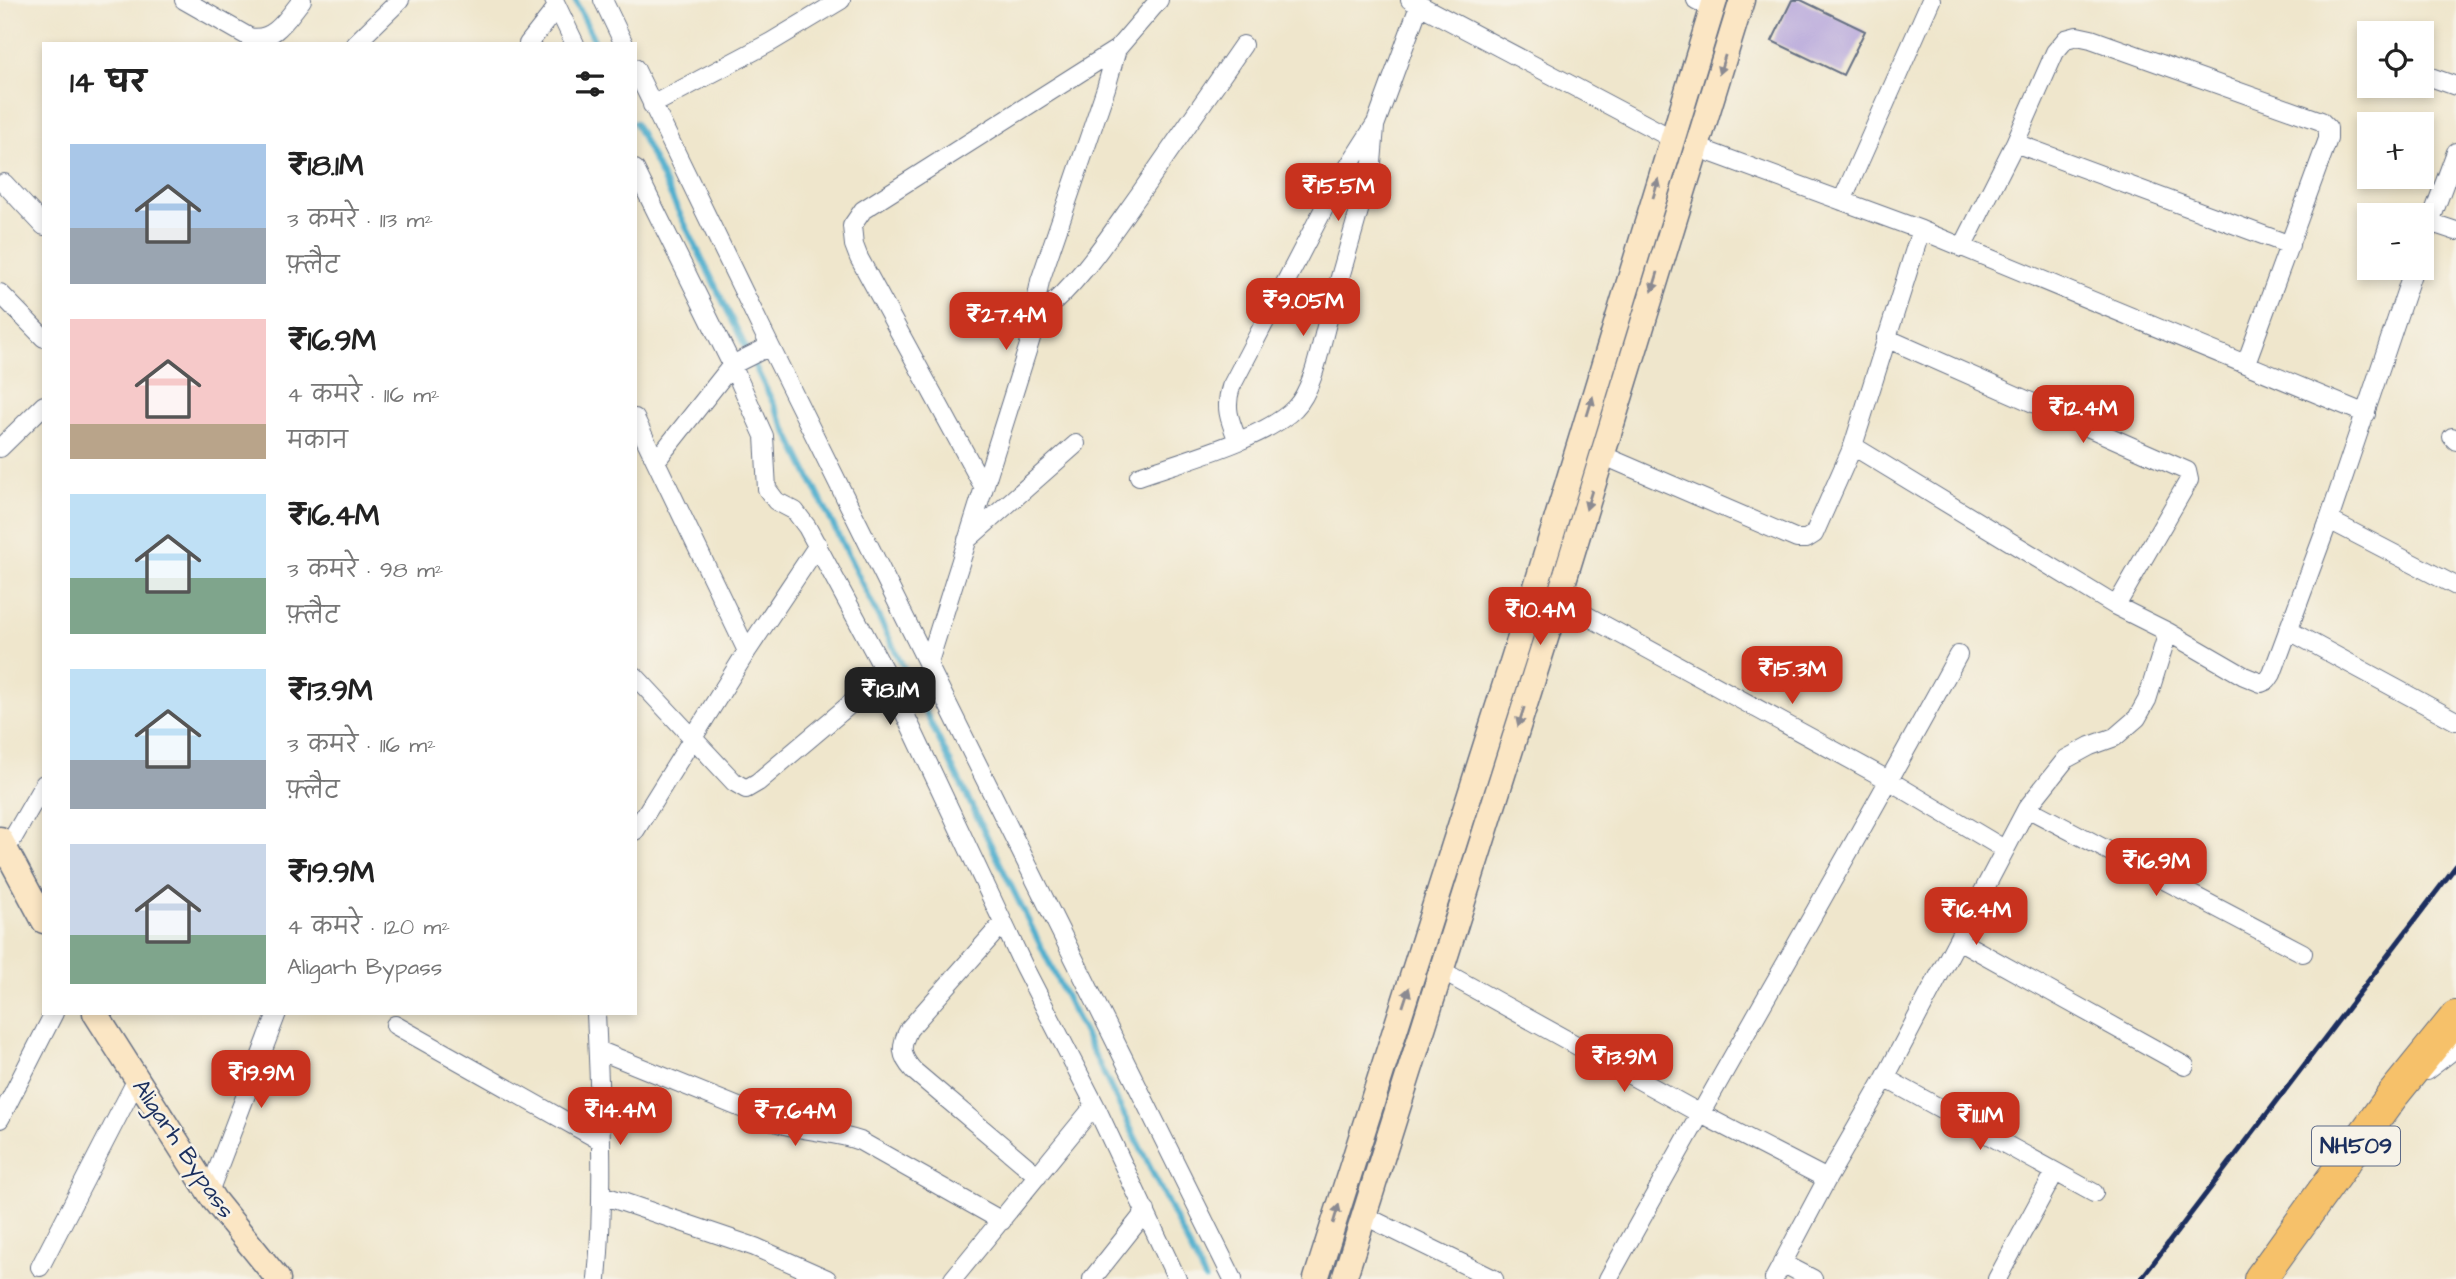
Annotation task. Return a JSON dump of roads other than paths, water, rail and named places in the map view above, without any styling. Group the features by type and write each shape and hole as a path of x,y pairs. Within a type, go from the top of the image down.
{"highway":[{"name":"NH509","path":"2260,1279 2392,1096 2456,1017"}],"main road":[{"path":"1344,1279 1558,600 1742,0"},
{"path":"1317,1279 1534,593 1671,138 1708,3"},
{"path":"2,850 42,918"},
{"name":"Aligarh Bypass","path":"96,1015 209,1192 278,1279"}],"street":[{"path":"184,0 249,37 258,39 276,31 302,0"},
{"path":"357,42 400,0"},
{"path":"603,0 623,42"},
{"path":"652,105 771,43 841,0"},
{"path":"983,486 859,258 854,245 852,226 863,211 1117,49 1159,0"},
{"path":"1842,201 1931,0"},
{"path":"529,42 555,3"},
{"path":"555,3 574,42"},
{"path":"1139,476 1238,440 1286,416 1301,400 1307,389 1368,179 1376,123 1415,3 1671,138"},
{"path":"1962,248 2015,143 2055,52 2066,39 2077,36 2091,39 2320,121 2328,128 2328,139 2246,363"},
{"path":"1038,316 1056,302 1083,270 1243,45"},
{"path":"929,665 1038,316 1040,281 1107,88 1117,49"},
{"path":"2434,78 2456,86"},
{"path":"638,80 652,105 750,356 766,443 767,489 776,501 795,511 818,545 886,674 1003,923 1095,1105 1177,1279"},
{"path":"1238,440 1227,413 1226,404 1231,387 1334,189 1376,123"},
{"path":"2015,143 2290,245"},
{"path":"1696,147 1921,230 2366,414"},
{"path":"2434,211 2456,152"},
{"path":"637,172 750,356 929,665 1233,1279"},
{"path":"4,183 42,224"},
{"path":"2434,223 2456,231"},
{"path":"1602,455 1797,539 1806,539 1814,534 1853,446 1921,230"},
{"path":"1853,446 2116,606 2168,632 2244,676 2262,682 2272,674 2329,520 2410,280"},
{"path":"0,293 42,336"},
{"path":"1886,338 2187,471 2189,480 2116,606"},
{"path":"656,461 750,356"},
{"path":"0,448 42,407"},
{"path":"637,422 747,651"},
{"path":"967,540 1076,444"},
{"path":"2329,520 2455,584"},
{"path":"637,828 747,651 818,545"},
{"path":"1558,600 1890,781 2004,849"},
{"path":"2288,630 2456,721"},
{"path":"1813,1279 1778,1271 1826,1179 1885,1077 2004,849 2027,808 2066,759 2115,737 2137,718 2147,700 2168,632"},
{"path":"1608,1279 1699,1113 1890,781 1958,655"},
{"path":"637,679 734,782 746,789 758,782 886,674"},
{"path":"2,850 42,787"},
{"path":"2027,808 2303,954"},
{"path":"1003,923 909,1029 902,1042 902,1053 914,1071 1038,1176"},
{"path":"1958,940 2185,1066"},
{"path":"1441,971 1699,1113 1826,1179"},
{"path":"0,1119 53,1015"},
{"path":"209,1192 276,1015"},
{"path":"596,1015 602,1195 597,1279"},
{"path":"396,1025 601,1141"},
{"path":"2392,1096 2456,1048"},
{"path":"598,1050 778,1123 808,1132 846,1136 860,1141 1002,1221"},
{"path":"1885,1077 2094,1193"},
{"path":"40,1267 136,1081"},
{"path":"953,1279 1095,1105"},
{"path":"1997,1279 2055,1172"},
{"path":"602,1195 755,1247 827,1279"},
{"path":"1092,1279 1146,1211"},
{"path":"1363,1214 1493,1279"}],"waterway":[{"path":"575,0 595,42"},
{"path":"637,127 1205,1279"}],"railway":[{"path":"2141,1279 2456,866"}]}
